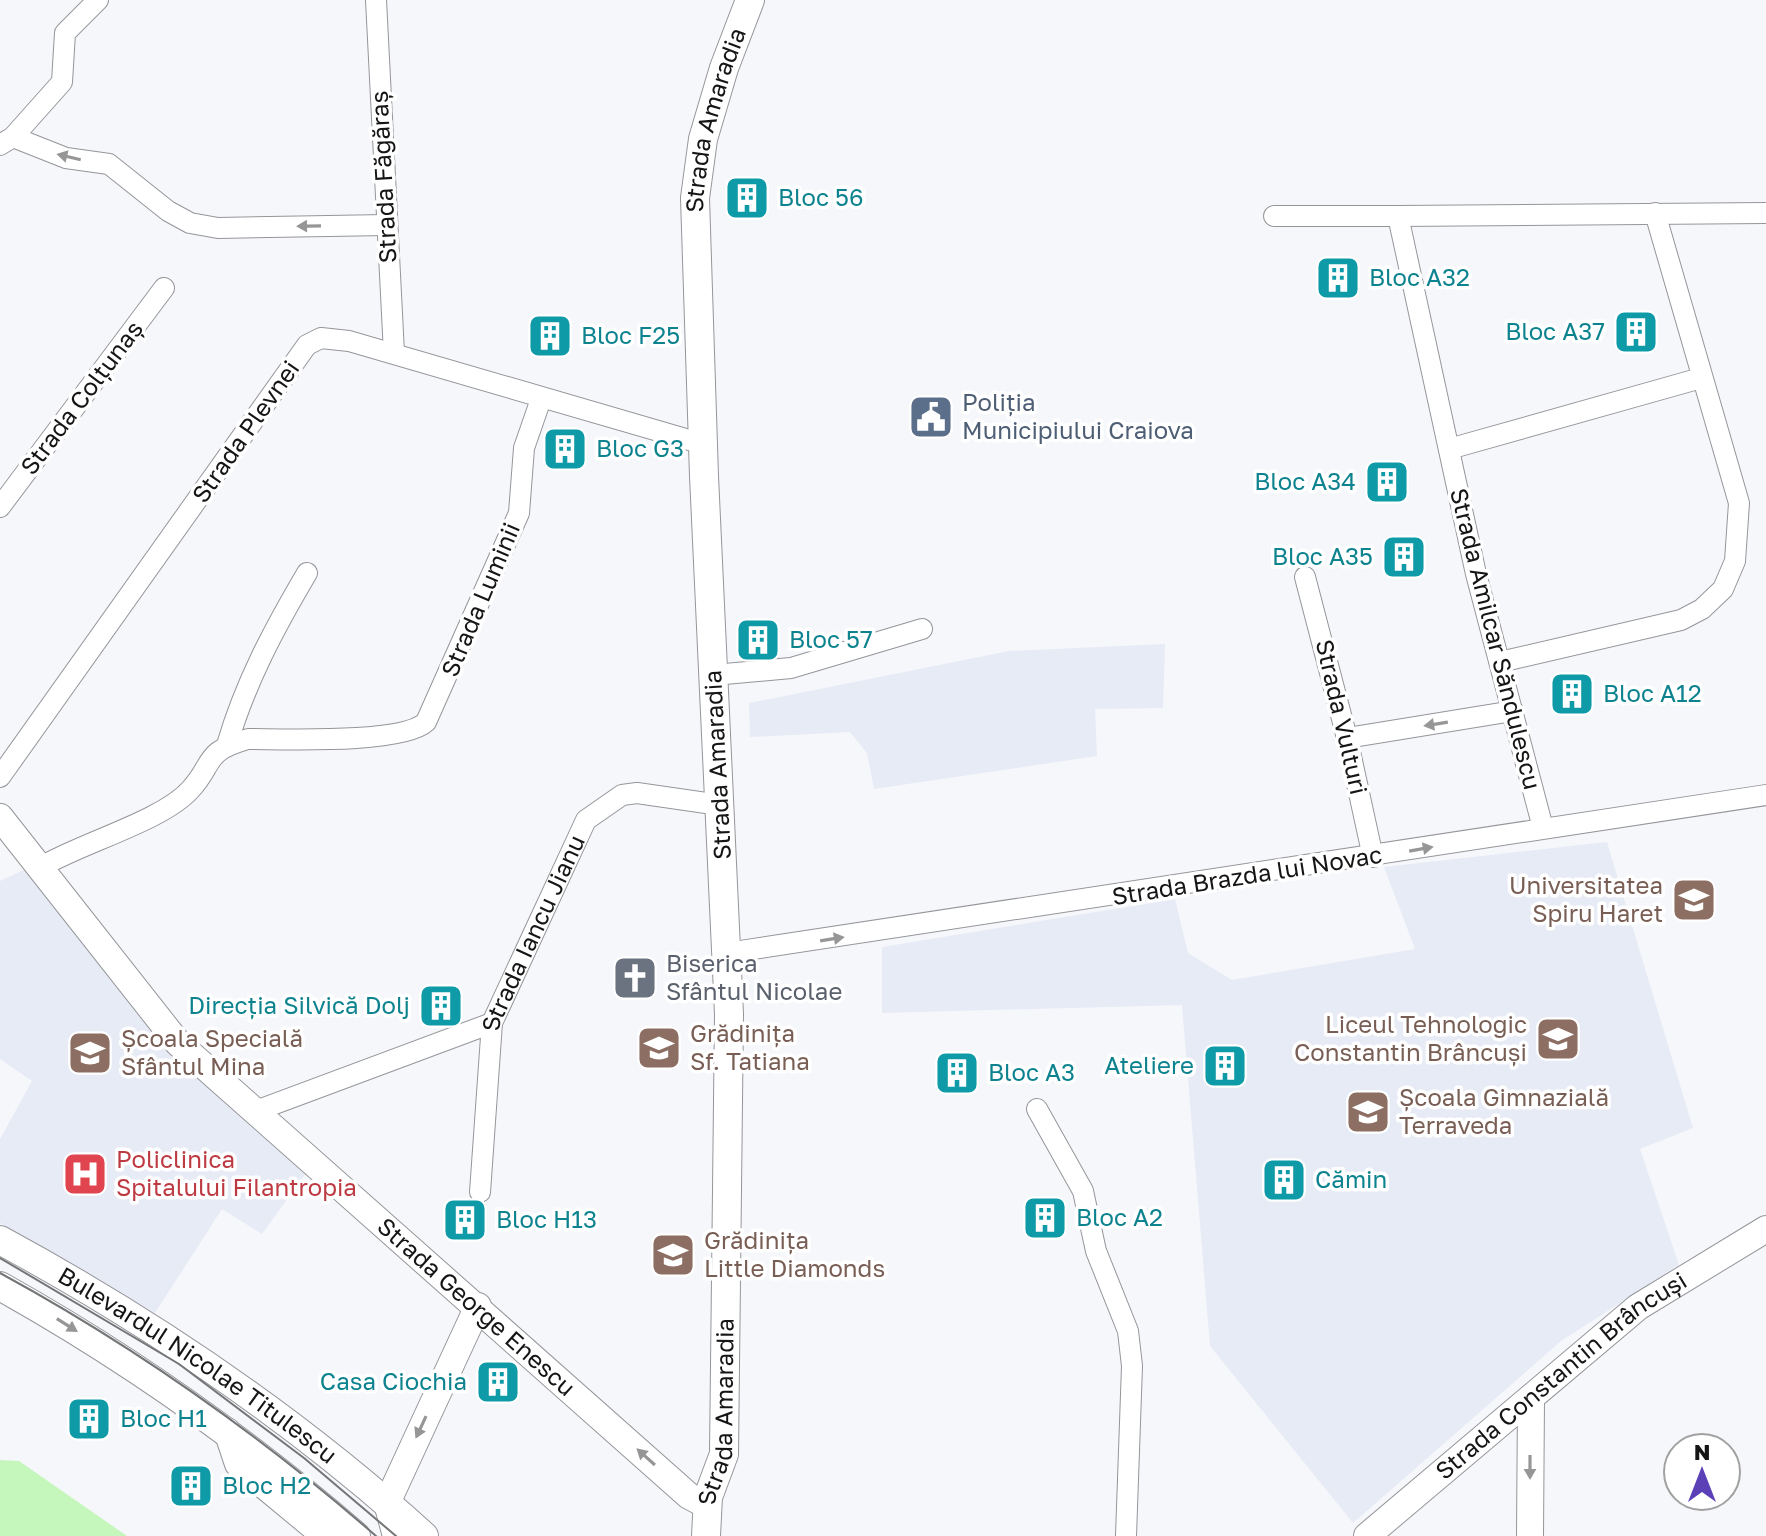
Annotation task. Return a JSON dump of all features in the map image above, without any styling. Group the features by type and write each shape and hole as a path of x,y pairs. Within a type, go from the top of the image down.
{"main road":[{"name":"Strada Amaradia","path":"706,1536 706,1505 723,1461 725,1441 730,1155 727,953 703,444 697,172 724,68 750,0"},
{"name":"Bulevardul Nicolae Titulescu","path":"0,1240 67,1276 238,1385 311,1438 424,1536"},
{"name":"Bulevardul Nicolae Titulescu","path":"0,1286 118,1356 227,1431 356,1536"}],"street":[{"path":"98,0 65,33 62,82 6,141 66,158 109,164 168,211 190,223 218,228 387,225"},
{"name":"Strada Făgăraș","path":"376,0 394,353"},
{"path":"1500,662 1681,620 1702,609 1723,589 1735,561 1739,503 1655,213"},
{"path":"1274,216 1766,213"},
{"name":"Strada Amilcar Săndulescu","path":"1398,216 1476,574 1543,828"},
{"name":"Strada Colțunaș","path":"0,507 164,288"},
{"name":"Strada Plevnei","path":"0,777 307,345 321,338 394,353 541,399 703,444"},
{"path":"1449,449 1701,378"},
{"name":"Strada Luminii","path":"227,745 248,739 415,731 435,707 519,513 524,448 541,399"},
{"path":"41,867 81,845 169,807 191,789 206,762 227,745 239,703 264,647 307,573"},
{"name":"Strada Vulturi","path":"1305,577 1347,738 1373,857"},
{"path":"713,675 791,668 922,629"},
{"path":"1347,738 1513,711"},
{"name":"Strada Iancu Jianu","path":"480,1192 492,1023 586,820 622,795 637,793 720,805"},
{"name":"Strada Brazda lui Novac","path":"727,953 1373,857 1543,828 1723,804 1766,795"},
{"name":"Strada George Enescu","path":"0,817 178,1043 689,1496 706,1505"},
{"path":"256,1111 492,1023"},
{"path":"1037,1109 1083,1191 1096,1251 1128,1331 1132,1366 1126,1536"},
{"name":"Strada Constantin Brâncuși","path":"1367,1536 1638,1307 1766,1229"},
{"path":"396,1536 387,1503 478,1306"},
{"path":"1530,1536 1531,1399"},
{"path":"227,1431 238,1464 325,1536"}],"shaded area":[{"path":"1165,644 1163,708 1095,709 1097,756 874,789 867,753 850,732 750,737 749,703 1009,651"},
{"path":"1607,842 1693,1128 1640,1149 1679,1265 1561,1341 1353,1523 1210,1346 1182,1005 882,1013 882,947 1175,899 1188,953 1232,980 1415,949 1384,867"},
{"path":"30,867 309,1169 262,1234 222,1209 155,1313 0,1223 0,1139 32,1081 0,1059 0,881"}],"green space":[{"path":"0,1460 19,1461 127,1536 0,1536"}],"tram line":[{"path":"0,1258 179,1364 304,1458 396,1536"},
{"path":"0,1273 100,1331 196,1394 376,1536"}],"place":[{"name":"Bloc 56","path":"747,198"},
{"name":"Bloc A32","path":"1338,278"},
{"name":"Bloc A37","path":"1636,332"},
{"name":"Bloc F25","path":"550,336"},
{"name":"Poliția Municipiului Craiova","path":"931,417"},
{"name":"Bloc G3","path":"565,449"},
{"name":"Bloc A34","path":"1387,482"},
{"name":"Bloc A35","path":"1404,557"},
{"name":"Bloc 57","path":"758,640"},
{"name":"Bloc A12","path":"1572,694"},
{"name":"Universitatea Spiru Haret","path":"1694,900"},
{"name":"Biserica Sfântul Nicolae","path":"635,978"},
{"name":"Direcția Silvică Dolj","path":"441,1006"},
{"name":"Liceul Tehnologic Constantin Brâncuși","path":"1558,1039"},
{"name":"Grădinița Sf. Tatiana","path":"659,1048"},
{"name":"Școala Specială Sfântul Mina","path":"90,1053"},
{"name":"Ateliere","path":"1225,1066"},
{"name":"Bloc A3","path":"957,1073"},
{"name":"Școala Gimnazială Terraveda","path":"1368,1112"},
{"name":"Policlinica Spitalului Filantropia","path":"85,1174"},
{"name":"Cămin","path":"1284,1180"},
{"name":"Bloc A2","path":"1045,1218"},
{"name":"Bloc H13","path":"465,1220"},
{"name":"Grădinița Little Diamonds","path":"673,1255"},
{"name":"Casa Ciochia","path":"498,1382"},
{"name":"Bloc H1","path":"89,1419"},
{"name":"Bloc H2","path":"191,1486"}]}
